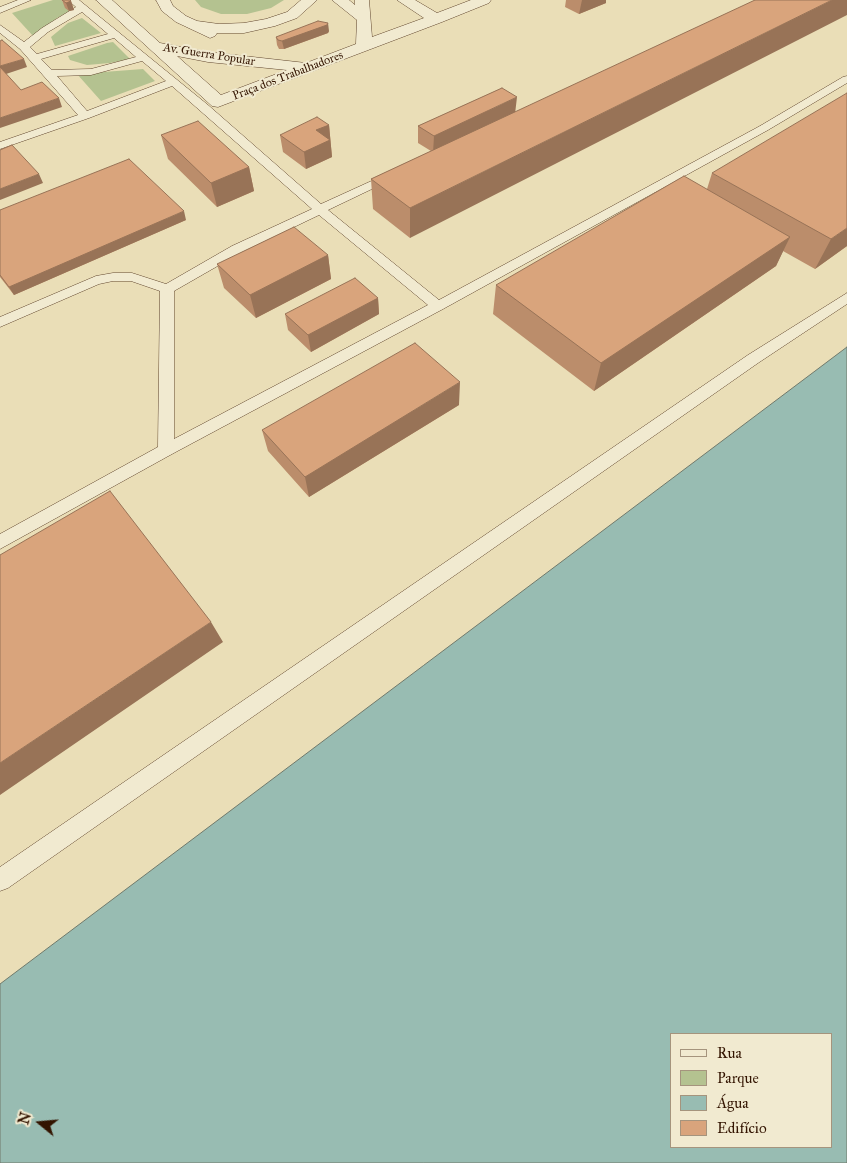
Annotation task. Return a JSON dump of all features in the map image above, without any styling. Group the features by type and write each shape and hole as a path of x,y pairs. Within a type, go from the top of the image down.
{"street":[{"name":"Praça dos Trabalhadores","path":"103,0 148,52 181,67 211,105 484,0"},
{"name":"Av. Guerra Popular","path":"163,0 167,8 181,19 263,63"},
{"path":"194,25 220,29 244,28 270,23 292,15 310,0"},
{"path":"339,0 364,18"},
{"path":"362,0 364,46"},
{"path":"404,0 437,19"},
{"name":"Av. Guerra Popular","path":"148,52 309,68"}],"lane":[{"path":"0,10 26,0"},
{"path":"72,0 115,35 148,52 172,82 211,105 319,209 438,306"},
{"path":"24,47 45,30 82,8"},
{"path":"0,28 24,47 49,73 85,116"},
{"path":"34,58 115,35"},
{"path":"49,73 80,73 112,67 148,52"},
{"path":"0,542 166,450 438,306 755,132 847,79"},
{"path":"0,146 85,116 172,82"},
{"path":"0,322 96,280 114,277 132,278 168,290 237,249 407,169"},
{"path":"166,450 168,290"},
{"path":"0,880 753,359 847,298"}],"green space":[{"path":"53,0 61,0 72,10 57,18 34,37 12,13"},
{"path":"195,0 284,0 271,8 247,14 221,14 201,7"},
{"path":"82,18 101,33 55,46 51,37 68,23"},
{"path":"113,42 130,59 87,65 70,60 68,56 107,43"},
{"path":"143,69 155,81 101,101 77,74"}],"water":[{"path":"847,347 847,1163 0,1163 0,984"}],"building":[{"path":"755,0 832,0 410,208 371,179"},
{"path":"318,21 328,23 282,41 276,37"},
{"path":"2,40 24,59 0,66 0,41"},
{"path":"0,67 21,90 42,82 59,98 0,118"},
{"path":"502,88 517,97 434,136 418,126"},
{"path":"847,93 847,228 831,239 712,173"},
{"path":"317,117 329,125 316,130 330,140 304,152 280,135"},
{"path":"198,121 249,167 211,183 161,135"},
{"path":"12,145 39,174 0,189 0,150"},
{"path":"129,159 184,211 9,287 0,275 0,210"},
{"path":"684,176 790,237 601,363 496,285"},
{"path":"294,227 328,255 250,295 217,264"},
{"path":"355,278 378,298 308,335 285,314"},
{"path":"415,343 460,382 305,477 262,430"},
{"path":"110,491 211,622 0,763 0,555"}]}
